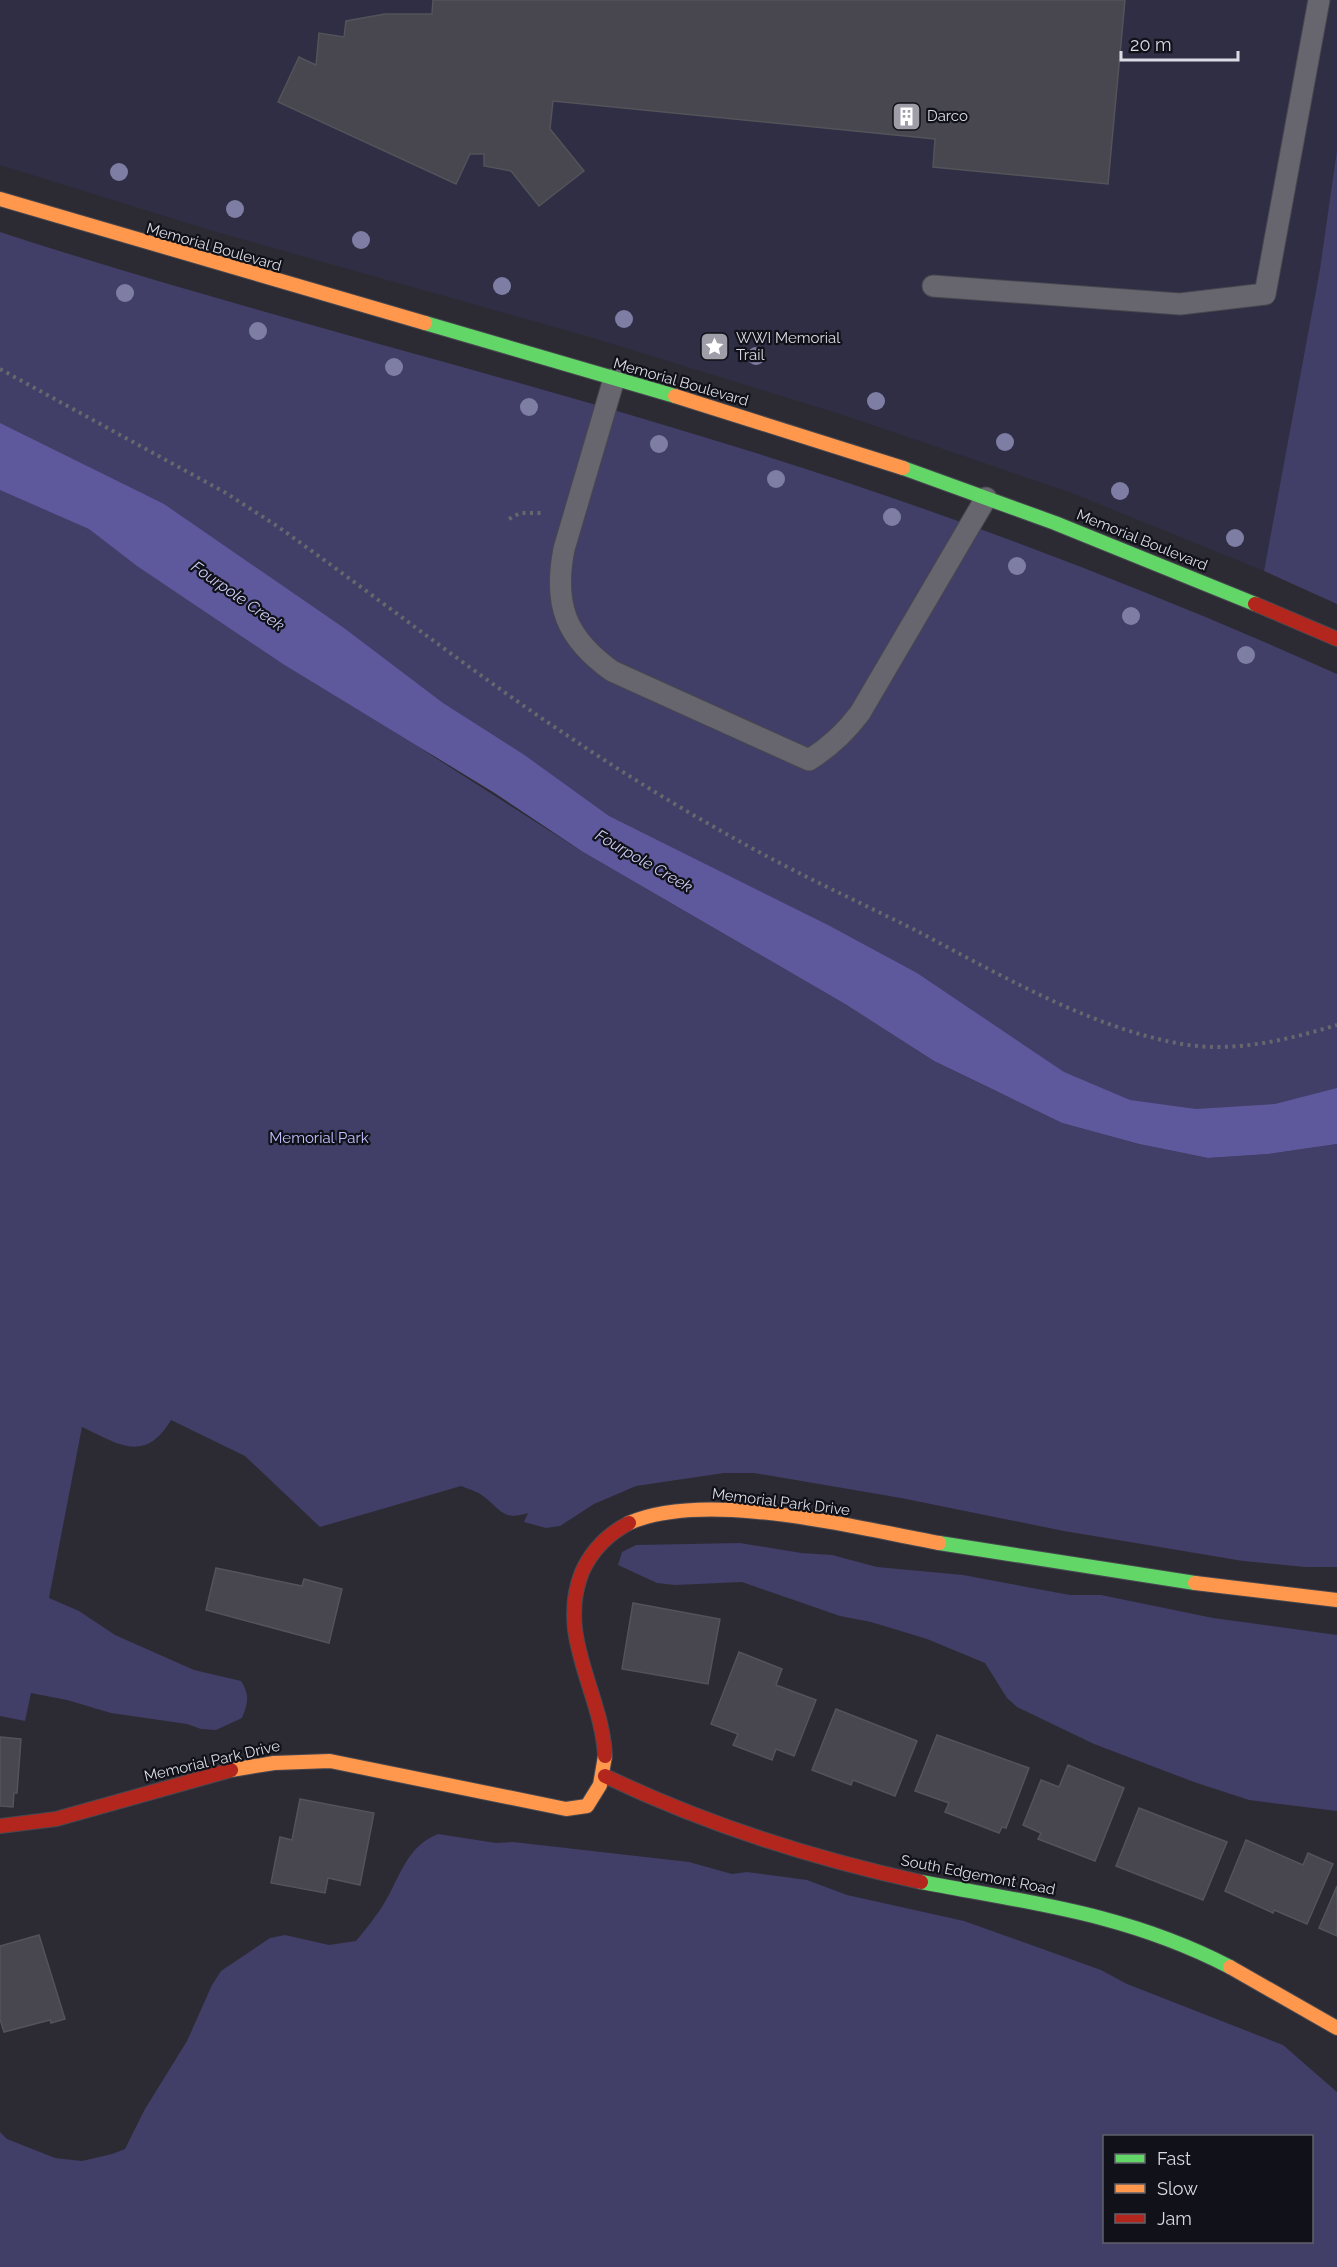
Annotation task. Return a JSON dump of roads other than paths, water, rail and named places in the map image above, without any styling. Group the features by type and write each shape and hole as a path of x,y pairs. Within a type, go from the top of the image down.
{"street":[{"name":"Memorial Boulevard","path":"0,199 202,261 614,379 882,461 1042,517 1253,602 1337,639"},
{"name":"Memorial Park Drive","path":"0,1826 17,1827 51,1821 182,1783 296,1758 330,1761 566,1809 587,1806 598,1793 605,1776 606,1757 603,1734 573,1626 575,1593 586,1563 603,1540 622,1525 659,1513 703,1509 771,1514 1103,1570 1337,1600"},
{"name":"South Edgemont Road","path":"605,1776 662,1805 722,1828 797,1852 921,1882 1098,1915 1147,1930 1234,1971 1337,2028"}],"lane":[{"path":"933,286 1180,304 1265,294 1319,0"},
{"path":"614,379 559,573 560,596 566,620 592,656 612,670 809,760 829,748 847,731 860,713 986,498"}],"water":[{"name":"Fourpole Creek","path":"0,423 164,504 344,628 443,703 523,754 609,816 828,925 917,973 1064,1072 1130,1100 1196,1109 1275,1104 1337,1088 1337,1144 1269,1154 1208,1158 1139,1144 1062,1123 934,1061 845,1004 583,852 493,792 283,664 137,566 89,529 0,490"}],"place":[{"name":"Darco","path":"906,116"},
{"name":"WWI Memorial Trail","path":"715,347"}],"park label":[{"name":"Memorial Park","path":"319,1138"}]}
